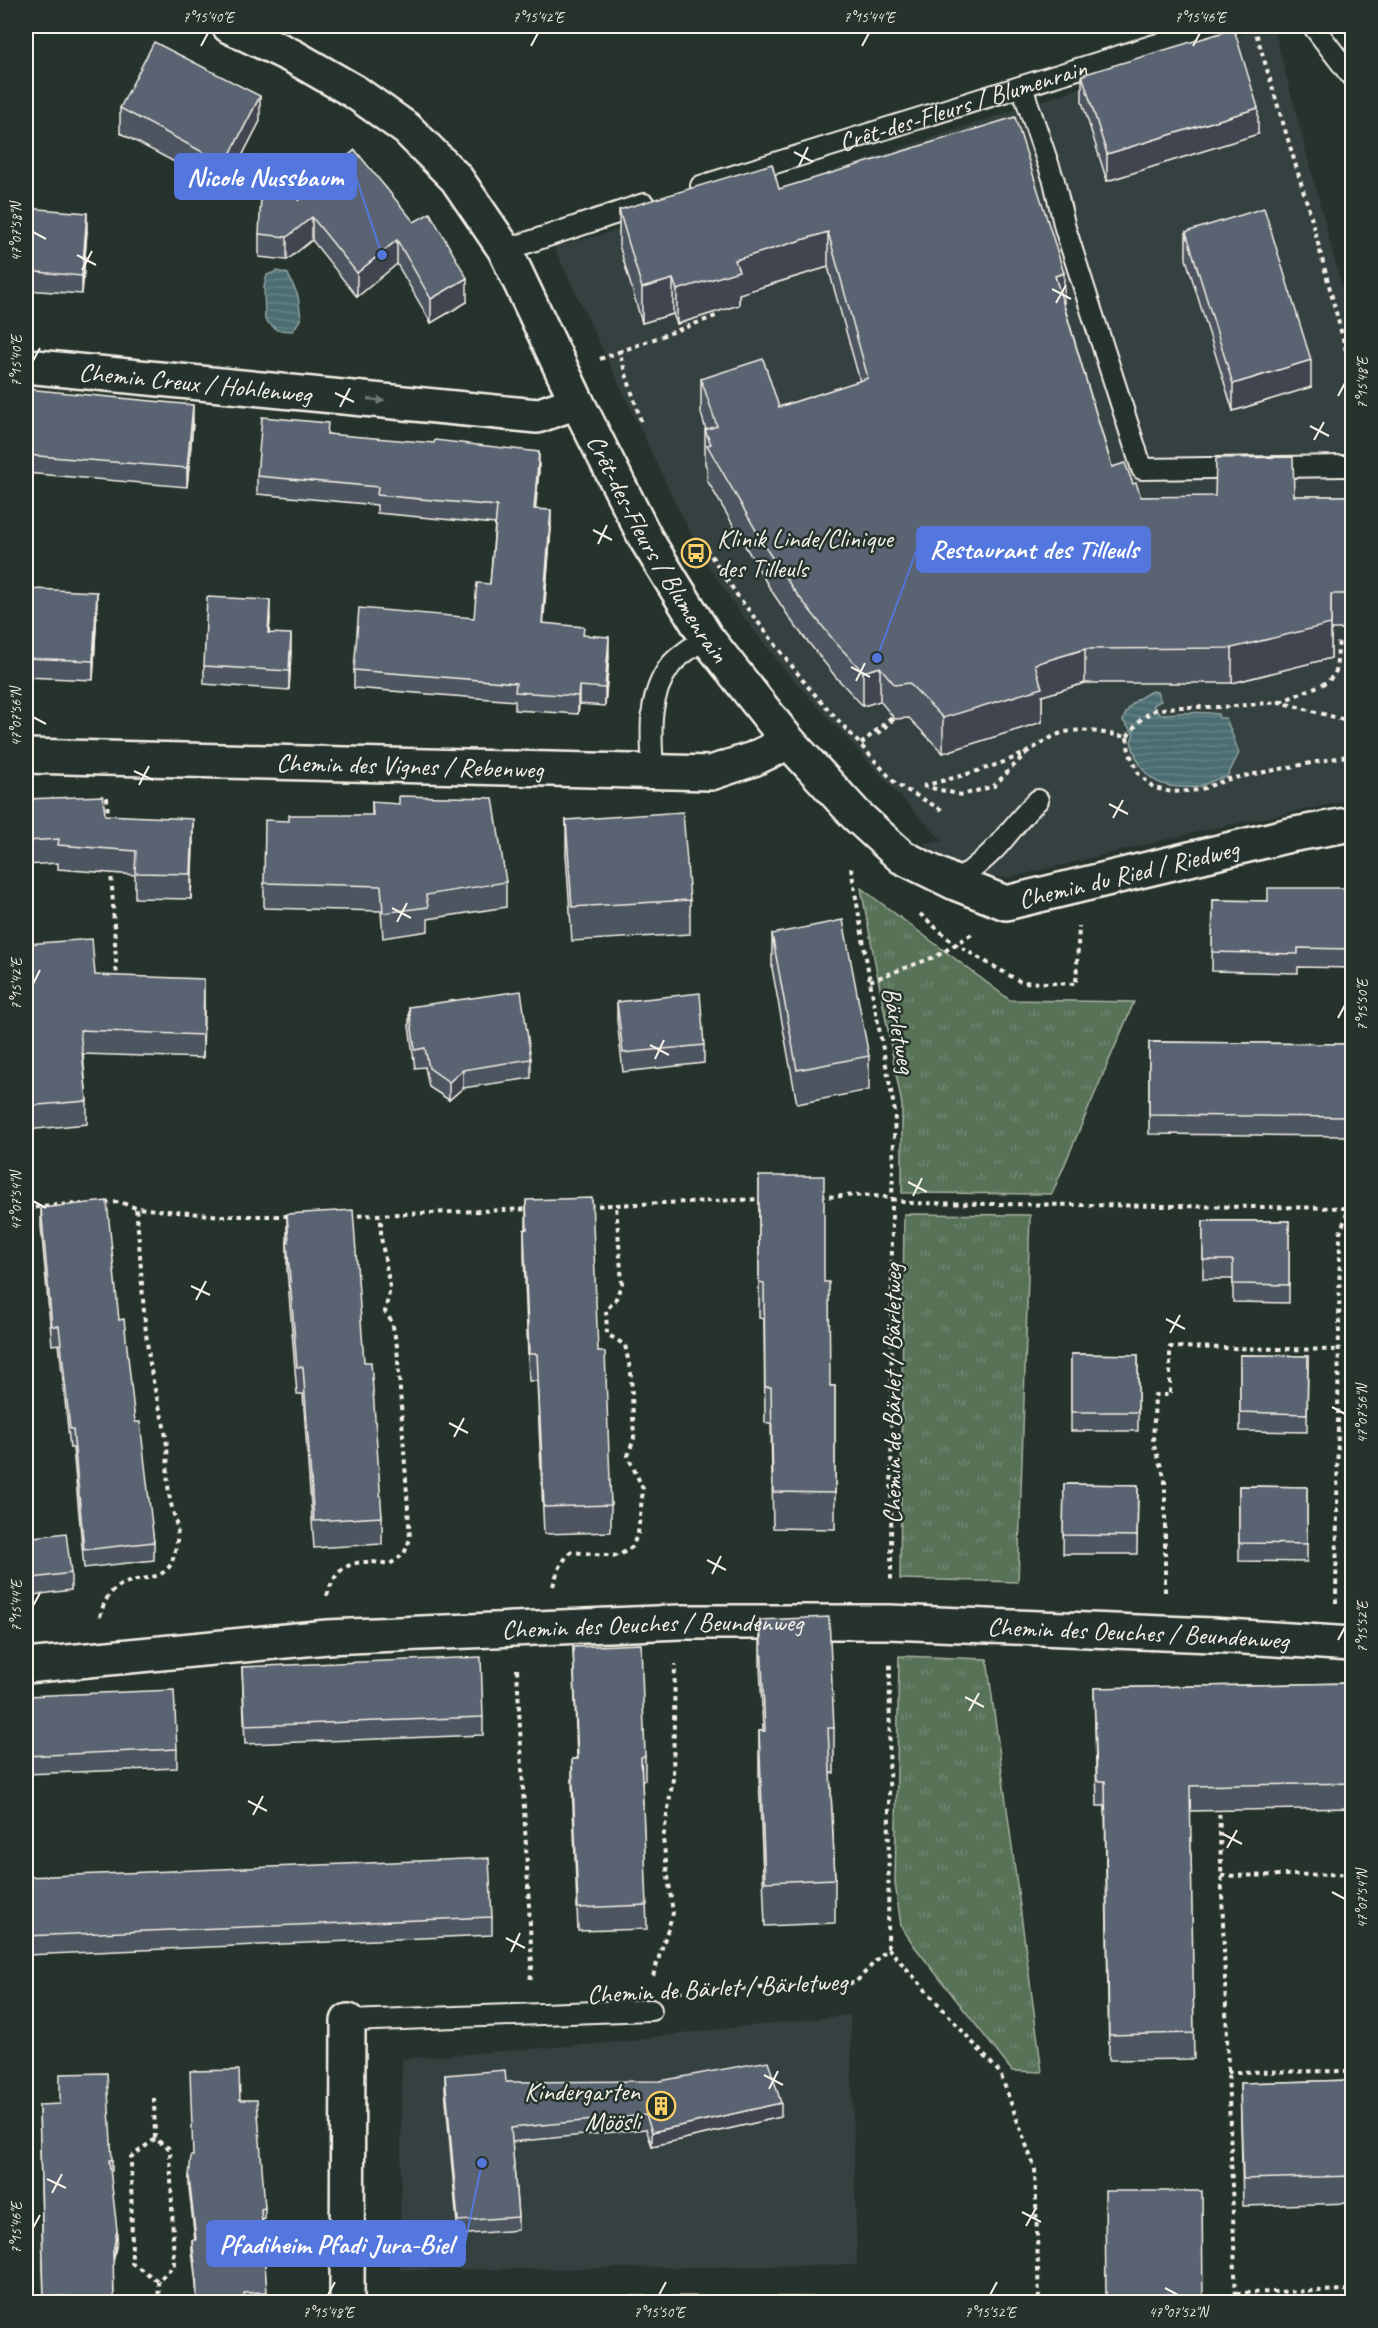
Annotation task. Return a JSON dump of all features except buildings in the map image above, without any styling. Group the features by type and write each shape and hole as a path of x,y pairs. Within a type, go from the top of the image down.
{"street":[{"name":"Crêt-des-Fleurs / Blumenrain","path":"229,26 294,57 345,86 407,129 456,178 505,250 577,402 646,538 706,637 789,742 856,815"},
{"name":"Chemin Creux / Hohlenweg","path":"26,366 537,416 577,402"},
{"name":"Chemin des Vignes / Rebenweg","path":"26,756 711,773 753,759 789,742"},
{"name":"Chemin du Ried / Riedweg","path":"856,815 902,857 955,883 1006,903 1290,835 1353,824"},
{"name":"Chemin des Oeuches / Beundenweg","path":"26,1666 327,1636 680,1622 889,1622 1212,1635 1353,1644"},
{"name":"Chemin de Bärlet / Bärletweg","path":"347,2302 348,2021"}],"lane":[{"name":"Crêt-des-Fleurs / Blumenrain","path":"679,193 1216,26"},
{"path":"1313,26 1353,77"},
{"path":"1022,87 1054,181 1065,228 1142,469 1345,466"},
{"path":"505,250 547,234 657,200"},
{"path":"653,771 650,729 656,692 671,665 706,637"},
{"path":"955,883 1001,843 1018,819 1038,800"},
{"name":"Chemin de Bärlet / Bärletweg","path":"348,2021 651,2010"}],"path":[{"path":"1254,26 1303,190 1353,373"},
{"path":"600,359 716,316"},
{"path":"619,352 641,421"},
{"path":"688,545 700,539 773,644 809,688 863,743 901,788 942,810"},
{"path":"1340,639 1336,671 1328,682 1280,702 1223,706 1176,706 1155,710 1142,718 1127,736 1138,774 1154,788 1172,792 1199,790 1229,779 1353,754"},
{"path":"1280,702 1353,722"},
{"path":"863,743 900,709"},
{"path":"877,734 895,718"},
{"path":"1026,752 994,786 962,795 923,786 1026,752 1046,739 1070,731 1094,731 1127,736"},
{"path":"105,758 109,829"},
{"path":"111,865 117,984"},
{"name":"Bärletweg","path":"850,872 895,1112 892,1197"},
{"path":"870,981 937,956 995,921 1006,903"},
{"path":"913,908 955,944 1021,982 1077,984 1079,915"},
{"path":"817,1197 877,1195 892,1197 906,1203 1351,1207 1340,1233 1336,1610"},
{"name":"Chemin de Bärlet / Bärletweg","path":"891,1592 892,1197"},
{"path":"581,1206 770,1199"},
{"path":"97,1203 120,1202 136,1208 221,1216 301,1216"},
{"path":"26,1209 85,1203"},
{"path":"552,1591 557,1570 564,1558 571,1552 618,1556 632,1547 638,1533 643,1490 628,1456 634,1438 632,1373 625,1345 607,1334 606,1310 615,1301 622,1283 616,1205"},
{"path":"99,1623 103,1604 109,1593 119,1585 160,1573 170,1565 177,1543 176,1516 169,1494 166,1440 153,1376 140,1276 141,1257 136,1208"},
{"path":"346,1216 534,1209"},
{"path":"331,1584 340,1569 354,1564 374,1562 390,1564 404,1554 410,1539 397,1346 392,1322 385,1312 390,1288 381,1237 381,1216"},
{"path":"1165,1603 1165,1479 1154,1443 1155,1395 1170,1395 1170,1347 1339,1350"},
{"path":"515,1629 532,1966 529,1988"},
{"path":"891,1655 888,1714 888,1948 1000,2073 1035,2169 1039,2302"},
{"path":"650,1984 673,1913 663,1839 673,1779 675,1656"},
{"path":"1219,1799 1236,2302"},
{"path":"1221,1876 1353,1874"},
{"name":"Chemin de Bärlet / Bärletweg","path":"670,1993 855,1983 888,1948"},
{"path":"1227,2072 1353,2071"},
{"path":"154,2098 155,2139"},
{"path":"155,2139 170,2149 174,2266 158,2281 159,2302"},
{"path":"155,2139 131,2157 132,2263 158,2281"},
{"path":"1236,2293 1353,2290"}],"shaded area":[{"path":"1266,26 1273,26 1352,326 1352,800 1205,830 1009,878 982,875 945,861 923,843 943,841 788,674 738,610 704,559 677,506 554,247 800,182"},
{"path":"850,2015 857,2265 400,2270 402,2059 635,2041 661,2036"}],"green space":[{"path":"861,888 1010,1000 1134,1002 1052,1194 902,1193 902,1105"},
{"path":"904,1214 1030,1215 1018,1582 900,1579"},
{"path":"899,1656 987,1659 1042,2072 1012,2071 901,1926 895,1883"}],"water":[{"path":"277,271 288,274 298,296 301,318 293,331 277,330 265,320 264,287 267,275"},
{"path":"1152,691 1157,692 1161,701 1153,705 1159,714 1203,712 1218,714 1219,718 1226,718 1239,753 1227,777 1216,779 1199,787 1171,786 1154,780 1142,768 1131,741 1134,734 1123,721 1127,711 1134,703"}],"place":[{"name":"Nicole Nussbaum","path":"382,255"},
{"name":"Klinik Linde/Clinique des Tilleuls","path":"696,553"},
{"name":"Restaurant des Tilleuls","path":"877,658"},
{"name":"Kindergarten Möösli","path":"661,2106"},
{"name":"Pfadiheim Pfadi Jura-Biel","path":"482,2163"}]}
